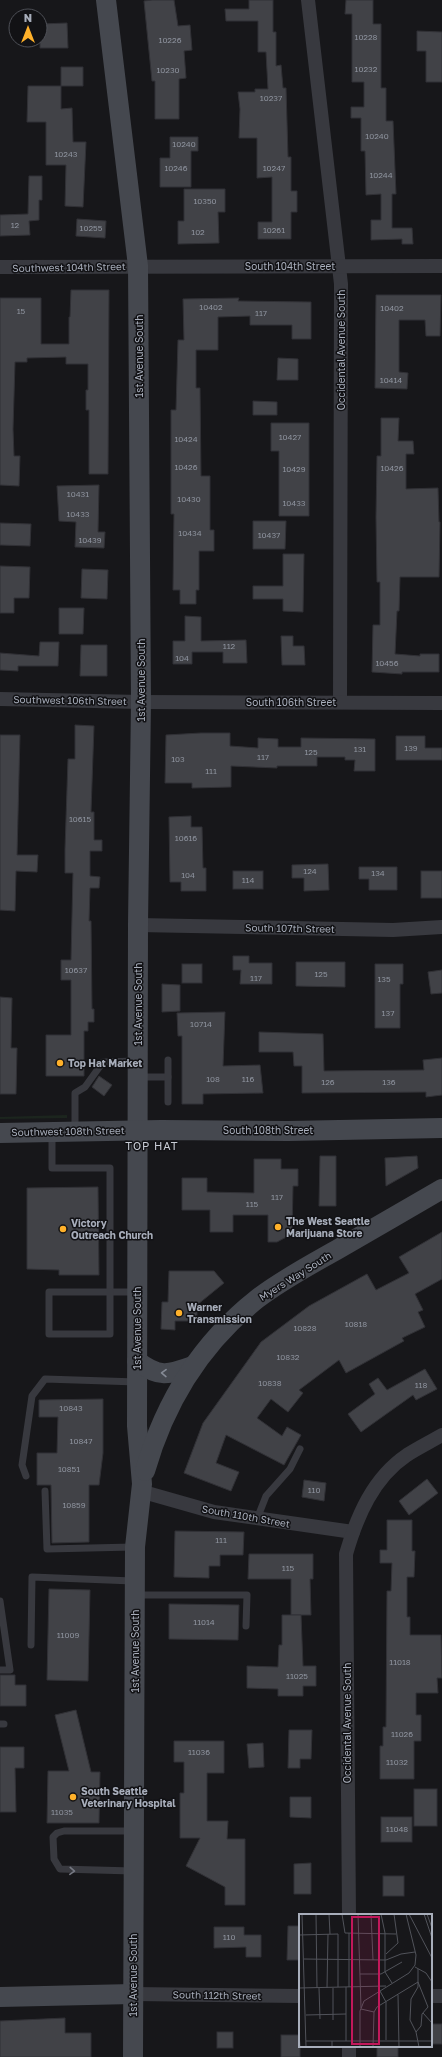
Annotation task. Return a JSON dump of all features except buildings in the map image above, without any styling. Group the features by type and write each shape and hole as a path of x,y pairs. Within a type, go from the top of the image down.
{"street":[{"name":"1st Avenue South","path":"106,0 138,266 141,702 138,925 137,1426 141,1488 135,1547 133,2057"},
{"name":"Occidental Avenue South","path":"308,0 339,266 340,702"},
{"name":"South 104th Street","path":"138,266 442,266"},
{"name":"Southwest 104th Street","path":"0,267 138,266"},
{"name":"Southwest 106th Street","path":"0,699 141,702"},
{"name":"South 106th Street","path":"141,702 442,703"},
{"name":"South 107th Street","path":"138,925 393,930 442,927"},
{"name":"South 108th Street","path":"137,1130 400,1130 442,1128"},
{"name":"Southwest 108th Street","path":"0,1133 137,1130"},
{"name":"South 108th Street","path":"400,1130 442,1135"},
{"name":"Myers Way South","path":"141,1488 151,1449 166,1410 193,1366 223,1330 264,1294 297,1273 442,1189"},
{"path":"137,1361 147,1369 158,1374 168,1374 193,1366"},
{"name":"Occidental Avenue South","path":"349,1914 346,1554 367,1498 385,1475 406,1456 442,1435"},
{"name":"South 110th Street","path":"141,1488 214,1512 353,1532"},
{"path":"0,1997 133,1994"},
{"name":"South 112th Street","path":"133,1994 299,1996"}],"lane":[{"path":"168,1060 168,1102"},
{"path":"76,1131 75,1093 85,1087 103,1062 168,1077"},
{"path":"52,1132 52,1168 110,1168 110,1292 110,1334 49,1334 49,1292 110,1292 137,1292"},
{"path":"26,1476 22,1465 32,1396 45,1379 137,1382"},
{"path":"256,1519 266,1496 290,1469 300,1449"},
{"path":"45,1491 47,1549 135,1547"},
{"path":"31,1645 32,1577 135,1588 247,1595 246,1626"},
{"path":"0,1601 10,1670 0,1670"},
{"path":"134,1831 57,1832 53,1837 54,1859 60,1869 134,1871"}],"shaded area":[{"path":"67,1115 67,1118 0,1119 0,1117"}],"place":[{"name":"Top Hat Market","path":"60,1063"},
{"name":"The West Seattle Marijuana Store","path":"278,1227"},
{"name":"Victory Outreach Church","path":"63,1229"},
{"name":"Warner Transmission","path":"179,1313"},
{"name":"South Seattle Veterinary Hospital","path":"73,1797"}],"district":[{"name":"TOP HAT","path":"152,1146"}]}
